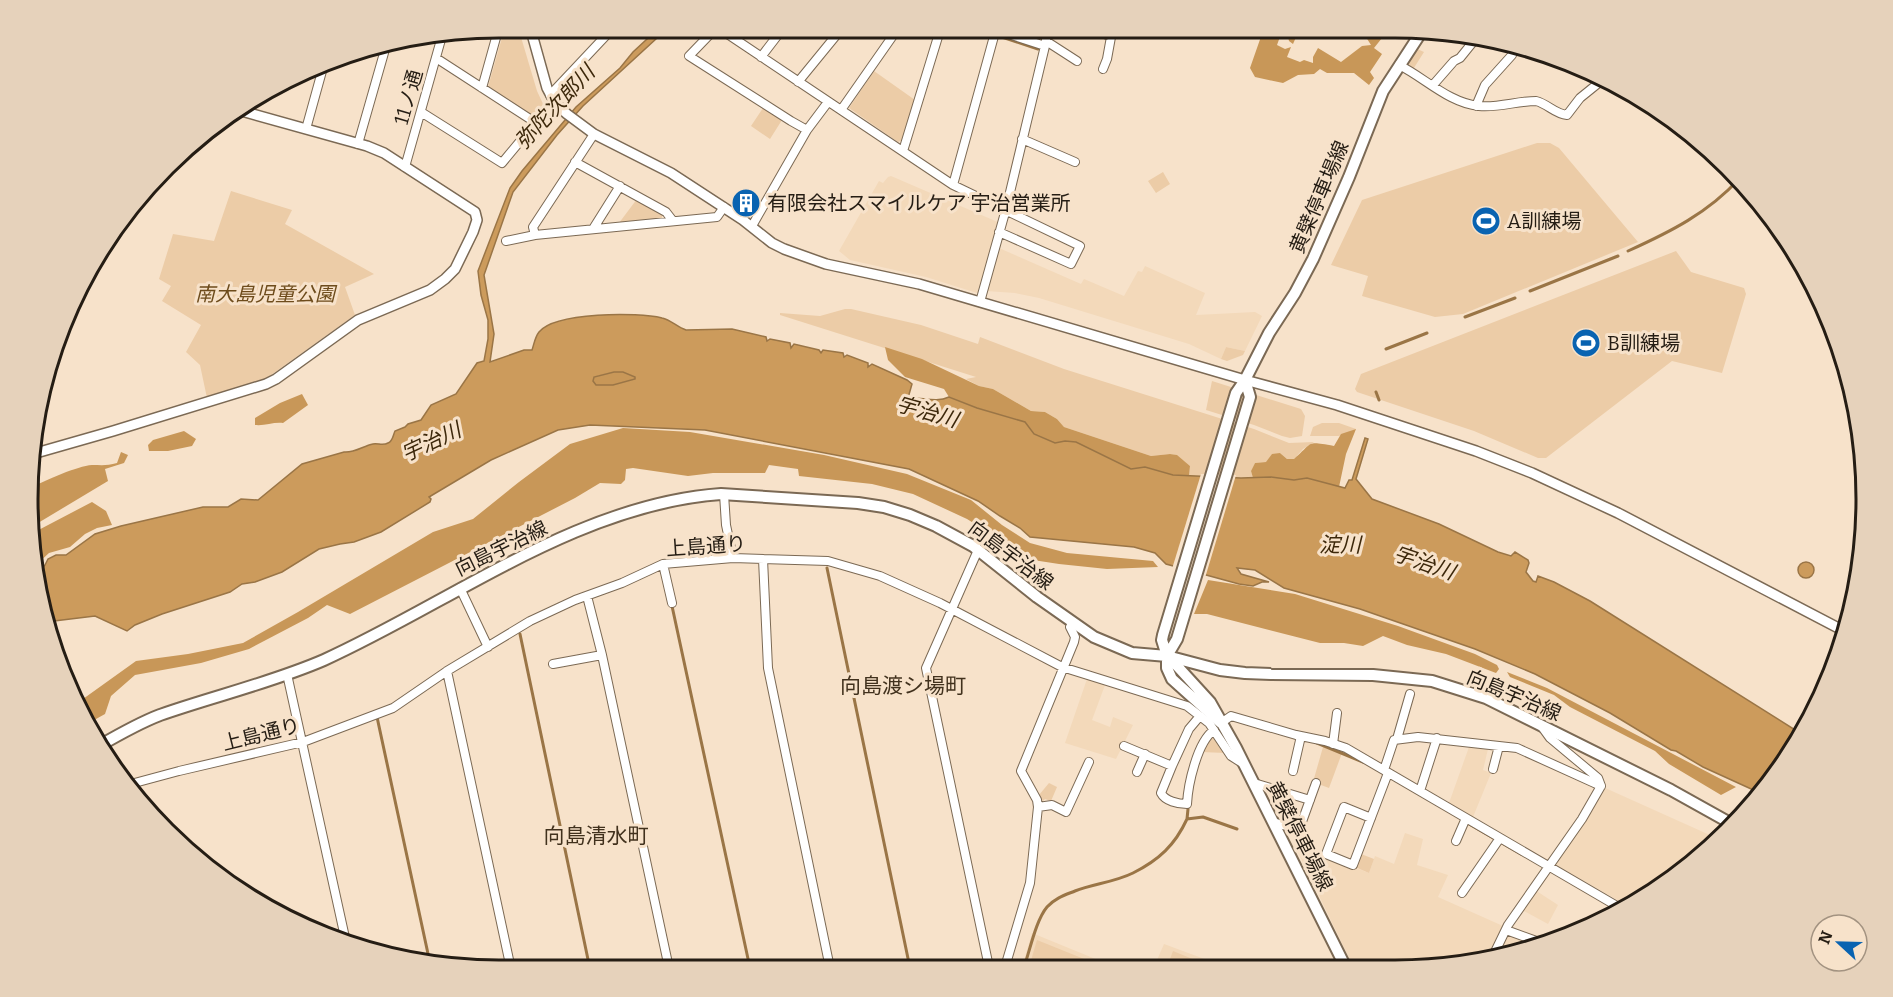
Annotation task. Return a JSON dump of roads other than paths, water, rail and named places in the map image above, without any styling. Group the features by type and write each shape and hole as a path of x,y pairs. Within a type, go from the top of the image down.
{"main road":[{"name":"黄檗停車場線","path":"1245,380 1269,333 1295,293 1313,259 1350,177 1381,96 1417,38"},
{"path":"1167,656 1174,644 1250,397 1243,392 1245,380"},
{"name":"黄檗停車場線","path":"1243,392 1162,640 1167,656 1167,668 1172,679 1217,727 1244,764 1343,960"},
{"name":"向島宇治線","path":"107,742 157,716 288,674 336,654 538,549 605,521 662,504 703,495 724,495 831,501 884,507 936,526 978,550 1037,597 1094,637 1124,650 1167,656 1220,670 1271,674 1373,675 1432,681 1486,698 1671,790 1724,820"},
{"name":"黄檗停車場線","path":"1167,656 1210,702 1217,727"},
{"path":"1192,684 1194,674 1202,666"}],"street":[{"path":"482,87 495,38"},
{"path":"533,38 550,95 555,103 571,117 594,134 671,173 752,226 777,246 814,261 910,282 1420,431 1532,473 1618,513 1837,627"},
{"path":"550,95 604,38"},
{"path":"706,38 689,56 807,130"},
{"path":"733,38 953,185 1080,246 1071,264 999,232"},
{"path":"761,57 776,38"},
{"path":"798,82 834,38"},
{"path":"841,110 891,38"},
{"path":"903,152 938,38"},
{"path":"953,185 992,38"},
{"path":"1022,38 1045,43 1077,61"},
{"path":"980,302 1006,209 1046,38"},
{"path":"1103,69 1111,38"},
{"name":"11ノ通","path":"405,167 441,41"},
{"path":"1433,85 1472,44"},
{"path":"358,144 384,52"},
{"path":"1476,106 1485,84 1512,55"},
{"path":"421,112 502,163 533,123 436,58"},
{"path":"1399,65 1449,96 1476,106 1536,101 1567,116 1580,98 1597,84"},
{"path":"306,129 321,73"},
{"path":"752,226 807,130 828,102"},
{"path":"40,452 266,384 358,320 430,290 455,269 473,232 477,220 475,212 384,153 246,112"},
{"path":"535,235 533,227 594,134"},
{"path":"1023,139 1075,162"},
{"path":"575,162 666,212 673,221"},
{"path":"593,229 620,186"},
{"path":"506,241 535,235 717,217 724,207"},
{"path":"724,495 726,525 733,558"},
{"path":"978,550 926,668 988,960"},
{"name":"上島通り","path":"136,783 303,742 393,708 447,671 530,621 587,596 663,564 733,558 828,561 880,576 953,609 1062,667 1187,706 1217,727"},
{"path":"763,559 768,668 828,960"},
{"path":"663,564 672,603"},
{"path":"460,588 488,647"},
{"path":"587,596 602,654 667,960"},
{"path":"1007,960 1030,883 1038,807 1037,800 1021,771 1074,639 1070,627 1073,622"},
{"path":"553,664 602,654"},
{"path":"447,671 509,960"},
{"path":"288,674 344,933"},
{"path":"1371,818 1344,807 1326,854 1353,865 1371,818 1386,774 1394,740 1397,739 1410,694"},
{"path":"1333,744 1337,713"},
{"path":"1200,716 1189,729 1161,793 1163,797 1171,801 1187,804 1188,789 1201,749 1209,733 1232,716 1300,739 1346,748 1386,774 1420,791 1500,838 1548,870 1613,904"},
{"path":"1540,724 1550,738 1598,778 1601,786"},
{"path":"1397,739 1437,738 1517,748 1601,786"},
{"path":"1420,791 1437,738"},
{"path":"1293,771 1300,739"},
{"path":"1124,746 1172,766"},
{"path":"1492,769 1499,746"},
{"path":"1137,772 1144,754"},
{"path":"1038,807 1052,805 1066,812 1089,762"},
{"path":"1254,783 1310,800"},
{"path":"1273,822 1299,830 1316,783"},
{"path":"1498,948 1506,930 1582,819 1601,786"},
{"path":"1456,841 1465,818"},
{"path":"1462,893 1500,838"},
{"path":"1506,930 1531,939"}],"water":[{"name":"淀川","path":"648,38 657,38 583,106 557,135 513,192 484,275 494,334 490,362 524,350 532,350 539,332 548,325 598,315 650,316 665,319 686,330 732,329 766,337 767,341 770,339 790,343 791,348 794,344 819,350 821,353 823,350 843,353 844,357 847,355 868,363 868,367 872,364 907,380 912,384 908,398 934,400 949,397 1025,422 1034,434 1055,443 1076,442 1131,469 1145,467 1173,475 1271,477 1294,480 1307,478 1345,488 1349,480 1352,480 1365,438 1368,439 1356,479 1372,499 1439,524 1498,552 1511,556 1515,552 1528,560 1526,572 1533,581 1536,582 1538,576 1590,601 1794,729 1778,755 1752,789 1671,750 1610,713 1535,674 1475,649 1360,609 1284,588 1255,570 1237,568 1241,574 1269,582 1253,586 1239,584 1166,564 1155,553 1134,547 1030,537 978,501 909,469 705,430 590,425 558,430 491,460 429,497 430,502 381,532 354,542 319,549 282,572 255,582 242,584 230,592 162,614 135,625 127,631 95,616 54,621 42,568 48,559 56,555 66,555 95,534 121,526 203,507 228,507 241,499 258,500 302,464 373,444 390,442 395,431 421,420 431,405 456,394 477,363 484,361 488,339 488,320 481,295 478,271 510,188 576,107 620,68","holes":["614,372 623,372 635,379 613,385 596,385 593,381 594,377"]},
{"path":"1806,562 1814,570 1806,578 1798,570"}],"waterway":[{"path":"1005,38 1038,49"},
{"path":"1628,251 1688,221 1732,186"},
{"path":"1530,291 1618,256"},
{"path":"1465,317 1515,298"},
{"path":"1386,349 1427,333"},
{"path":"1376,392 1379,400"},
{"path":"827,568 908,960"},
{"path":"672,606 748,960"},
{"path":"520,634 588,960"},
{"path":"377,717 428,954"},
{"path":"1317,743 1363,762"},
{"path":"1187,819 1188,809"},
{"path":"1026,960 1043,913 1057,899 1126,876 1142,868 1171,844 1187,819 1203,817 1237,829"},
{"path":"1464,821 1521,854"}],"place":[{"name":"有限会社スマイルケア 宇治営業所","path":"746,203"},
{"name":"A訓練場","path":"1486,221"},
{"name":"B訓練場","path":"1586,343"}],"district":[{"name":"向島渡シ場町","path":"903,686"},
{"name":"向島清水町","path":"596,836"}],"water label":[{"name":"弥陀次郎川","path":"555,107"},
{"name":"宇治川","path":"927,412"},
{"name":"宇治川","path":"431,442"},
{"name":"宇治川","path":"1424,563"}],"park label":[{"name":"南大島児童公園","path":"265,294"}]}
